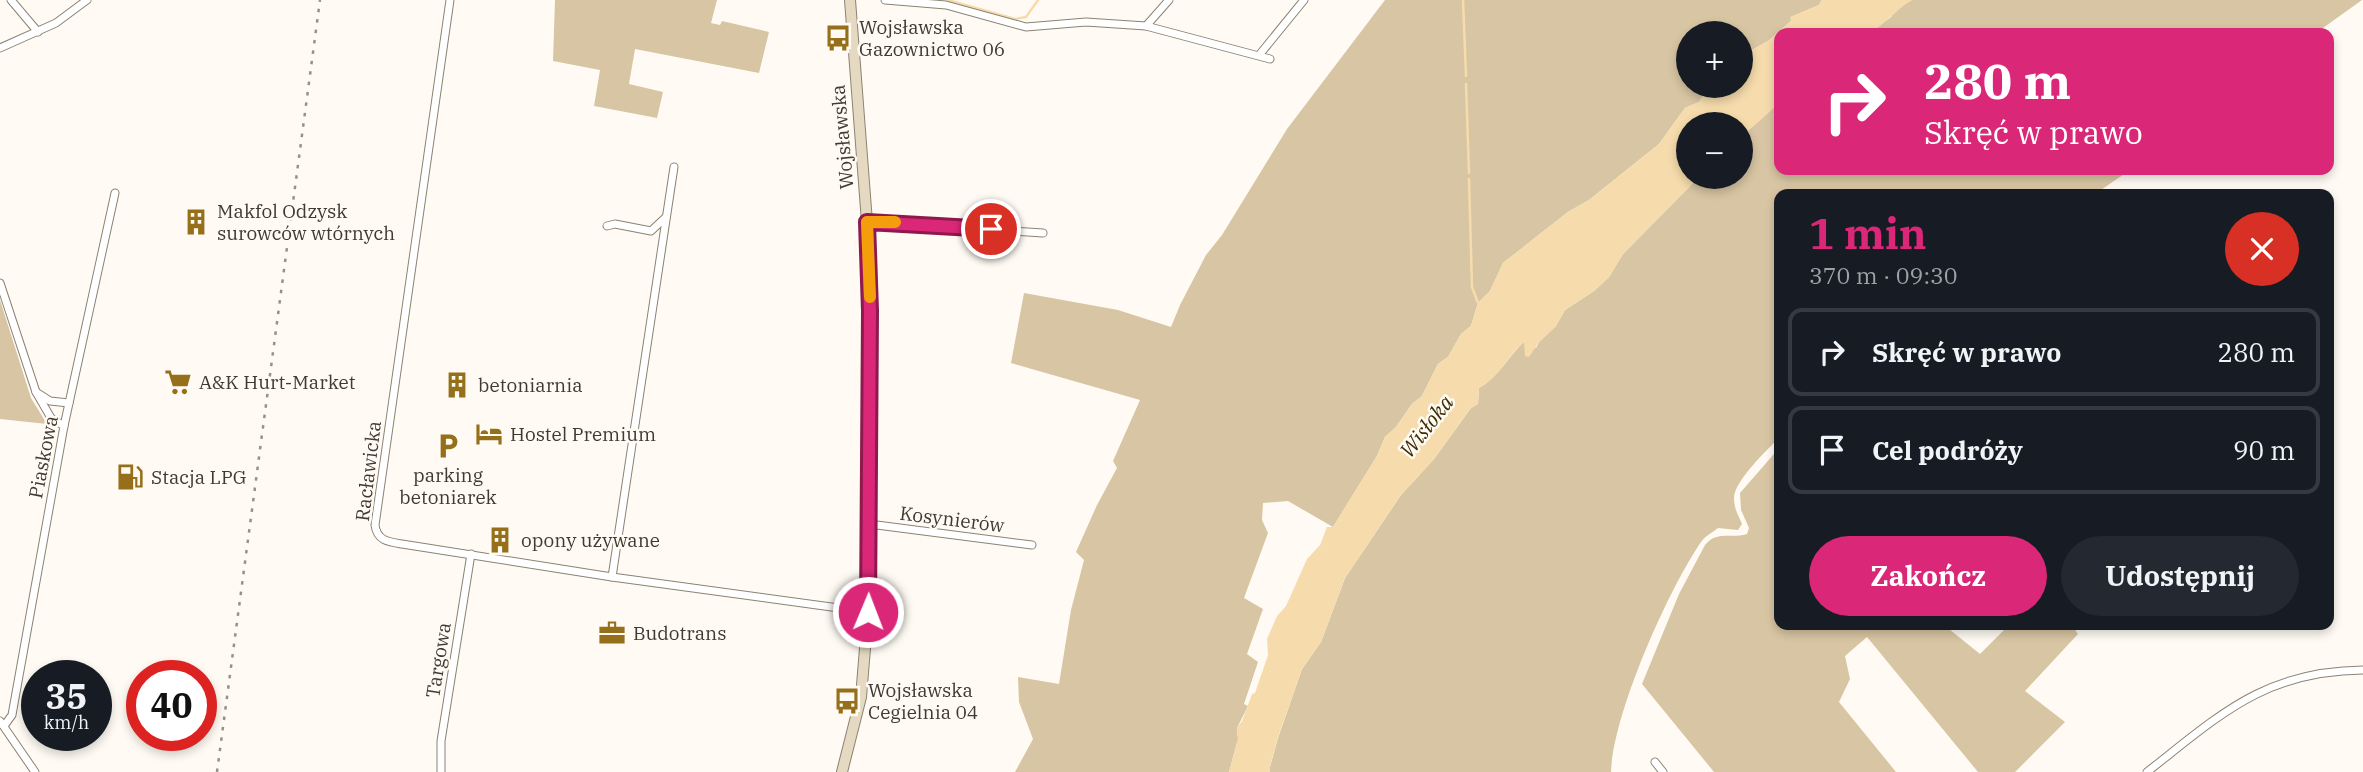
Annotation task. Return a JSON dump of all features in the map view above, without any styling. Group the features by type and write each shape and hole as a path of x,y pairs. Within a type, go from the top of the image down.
{"street":[{"path":"11,0 38,32"},
{"path":"0,48 64,18 87,0"},
{"name":"Racławicka","path":"450,0 375,525 378,535 386,541 612,577 868,612"},
{"path":"850,0 856,0"},
{"name":"Wojsławska","path":"842,772 861,697 868,612 869,524 870,311 867,222 850,0"},
{"path":"885,0 946,5 1001,22 1026,26 1086,22 1146,26 1270,58"},
{"path":"1146,26 1169,0"},
{"path":"1260,54 1304,0"},
{"path":"612,577 674,167"},
{"name":"Piaskowa","path":"2,723 12,715 64,426 115,193"},
{"path":"607,226 615,224 651,231 666,216"},
{"path":"867,222 1043,233"},
{"name":"Piaskowa","path":"0,283 36,392 51,418 64,426"},
{"path":"36,392 50,401 69,403"},
{"name":"Kosynierów","path":"869,524 1031,545"},
{"name":"Targowa","path":"441,772 441,741 471,554"},
{"path":"2147,772 2230,708 2266,688 2306,676 2363,670"},
{"path":"2,723 35,772"},
{"path":"1655,762 1663,772"}],"shaded area":[{"path":"555,0 717,0 711,23 720,25 722,21 769,32 759,73 635,49 629,84 663,92 657,118 594,106 600,70 553,61"},
{"path":"1385,0 1822,0 1819,5 1791,17 1791,21 1783,28 1774,28 1774,36 1753,49 1753,21 1676,21 1676,98 1702,98 1699,102 1682,112 1676,112 1676,120 1659,144 1503,263 1490,291 1478,303 1471,326 1461,334 1448,357 1438,364 1422,396 1385,437 1377,456 1333,527 1288,501 1263,503 1262,520 1268,533 1244,598 1263,609 1247,654 1258,662 1244,704 1248,706 1237,728 1238,739 1229,772 1015,772 1033,739 1019,702 1018,677 1059,684 1071,610 1084,560 1076,552 1117,468 1113,461 1140,400 1011,363 1024,293 1118,310 1171,327 1206,255 1222,235 1287,129"},
{"path":"1912,0 2362,0 2323,28 1875,28 1890,18 1902,5"},
{"path":"1774,107 1774,175 2123,175 2102,189 1774,189 1774,443 1752,466 1735,491 1736,511 1742,524 1738,530 1718,528 1704,538 1673,590 1644,653 1621,718 1611,772 1270,772 1278,738 1302,669 1321,642 1345,578 1401,495 1434,459 1471,408 1478,404 1479,388 1493,378 1525,341 1536,348 1556,326 1565,310 1594,291 1609,277 1623,254 1687,189 1753,189 1753,126"},
{"path":"0,300 31,398 47,424 0,419"},
{"path":"1774,454 1774,630 1950,630 1980,654 2004,630 2075,630 2078,634 2025,691 2065,722 2015,772 1978,772 1867,637 1845,656 1850,679 1839,702 1896,772 1714,772 1642,684 1679,594 1705,545 1719,536 1747,534 1749,528 1741,510 1740,493"}],"water":[{"path":"1822,0 1912,0 1877,28 1783,28 1791,21 1790,17 1819,5"},
{"path":"1774,36 1774,107 1753,126 1753,112 1682,112 1702,98 1753,98 1753,49"},
{"name":"Wisłoka","path":"1676,120 1676,189 1687,189 1623,254 1609,277 1594,291 1565,310 1556,326 1539,342 1529,357 1525,356 1524,342 1499,372 1479,388 1478,404 1471,408 1434,459 1401,495 1345,578 1321,642 1302,669 1278,737 1270,772 1229,772 1238,739 1237,728 1252,694 1255,693 1268,655 1267,639 1277,616 1286,606 1307,559 1320,545 1327,527 1333,527 1377,456 1385,437 1422,396 1438,364 1448,357 1461,334 1471,326 1478,303 1490,291 1503,263 1659,144"}],"waterway":[{"path":"948,0 1015,19 1026,17 1038,0"},
{"path":"1463,0 1466,76"},
{"path":"1466,84 1469,173"},
{"path":"1469,179 1472,287 1478,303"}],"railway":[{"path":"217,772 320,0"}],"slow traffic":[{"path":"870,297 867,222 895,222"}],"place":[{"name":"Wojsławska Gazownictwo 06","path":"838,38"},
{"name":"Makfol Odzysk surowców wtórnych","path":"196,222"},
{"name":"A&K Hurt-Market","path":"178,382"},
{"name":"betoniarnia","path":"457,385"},
{"name":"Hostel Premium","path":"489,434"},
{"name":"parking betoniarek","path":"448,446"},
{"name":"Stacja LPG","path":"130,477"},
{"name":"opony używane","path":"500,540"},
{"name":"Budotrans","path":"612,633"},
{"name":"Wojsławska Cegielnia 04","path":"847,701"}],"route":[{"path":"868,612 870,311 867,222 991,229"}]}
